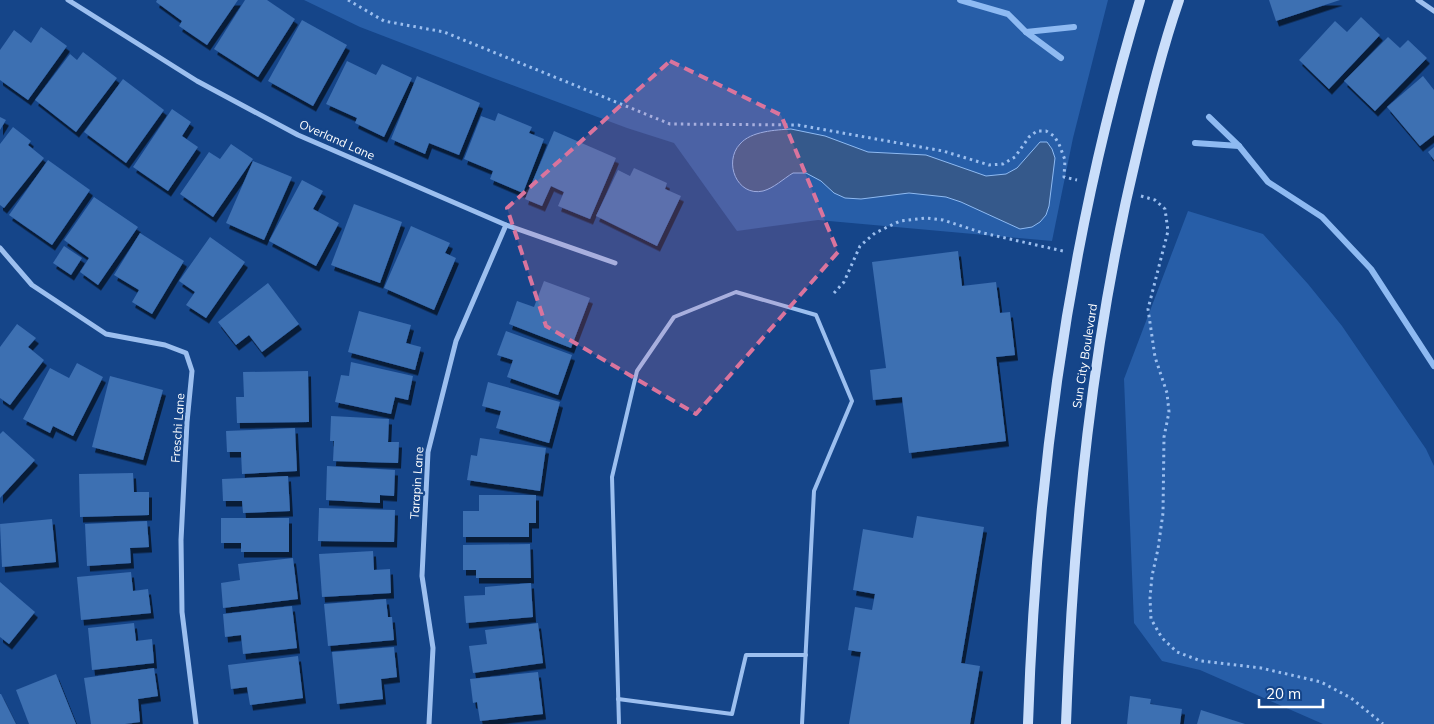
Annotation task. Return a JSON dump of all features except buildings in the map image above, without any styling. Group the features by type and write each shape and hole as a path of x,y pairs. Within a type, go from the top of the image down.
{"street":[{"name":"Overland Lane","path":"68,0 197,81 298,135 506,225 614,264"},
{"name":"Sun City Boulevard","path":"1028,724 1034,596 1042,502 1055,394 1078,255 1107,125 1140,0"},
{"name":"Sun City Boulevard","path":"1066,724 1079,504 1090,402 1103,316 1128,191 1151,94 1178,0"},
{"path":"1418,0 1434,11"},
{"name":"Tarapin Lane","path":"428,724 433,648 422,576 428,452 456,341 506,225"},
{"name":"Freschi Lane","path":"0,248 32,285 106,334 166,345 186,353 192,371 181,540 182,612 196,724"}],"lane":[{"path":"619,724 612,477 637,371 674,317 736,292 816,315 852,401 814,491 802,724"},
{"path":"618,699 732,714 746,654 806,654"}],"path":[{"path":"348,0 384,21 444,32 670,124 798,125 943,150 988,164 1003,164 1015,157 1029,137 1037,131 1046,131 1054,136 1059,144 1065,160 1064,177"},
{"path":"1154,200 1165,209 1168,231 1148,309 1155,357 1167,393 1169,412 1164,436 1162,514 1158,549 1152,576 1151,619 1162,638 1177,652 1201,661 1261,668 1321,682 1351,698 1383,724"},
{"path":"834,293 844,282 855,254 867,239 887,226 913,219 943,220 983,233 1078,255"}],"highlighted area":[{"path":"670,61 781,115 838,252 696,414 546,326 507,208"}],"shaded area":[{"path":"304,0 1108,0 1073,138 1052,241 818,220 737,231 674,143 627,128 360,27"},
{"path":"791,129 825,136 868,152 926,155 986,176 1006,174 1017,168 1040,142 1047,142 1055,158 1049,206 1046,215 1040,222 1032,227 1020,229 946,197 909,193 861,199 845,198 834,193 821,181 806,173 793,173 775,186 763,191 746,189 740,184 735,176 733,160 735,151 740,144 750,136"},
{"path":"1188,211 1263,234 1308,284 1342,326 1426,449 1434,466 1434,724 1323,724 1200,670 1162,661 1134,623 1124,379"}],"waterway":[{"path":"960,0 1008,14 1026,32 1061,58"},
{"path":"1026,32 1074,27"},
{"path":"1209,117 1239,146 1268,182 1322,217 1371,269 1434,366"},
{"path":"1195,143 1239,146"}]}
